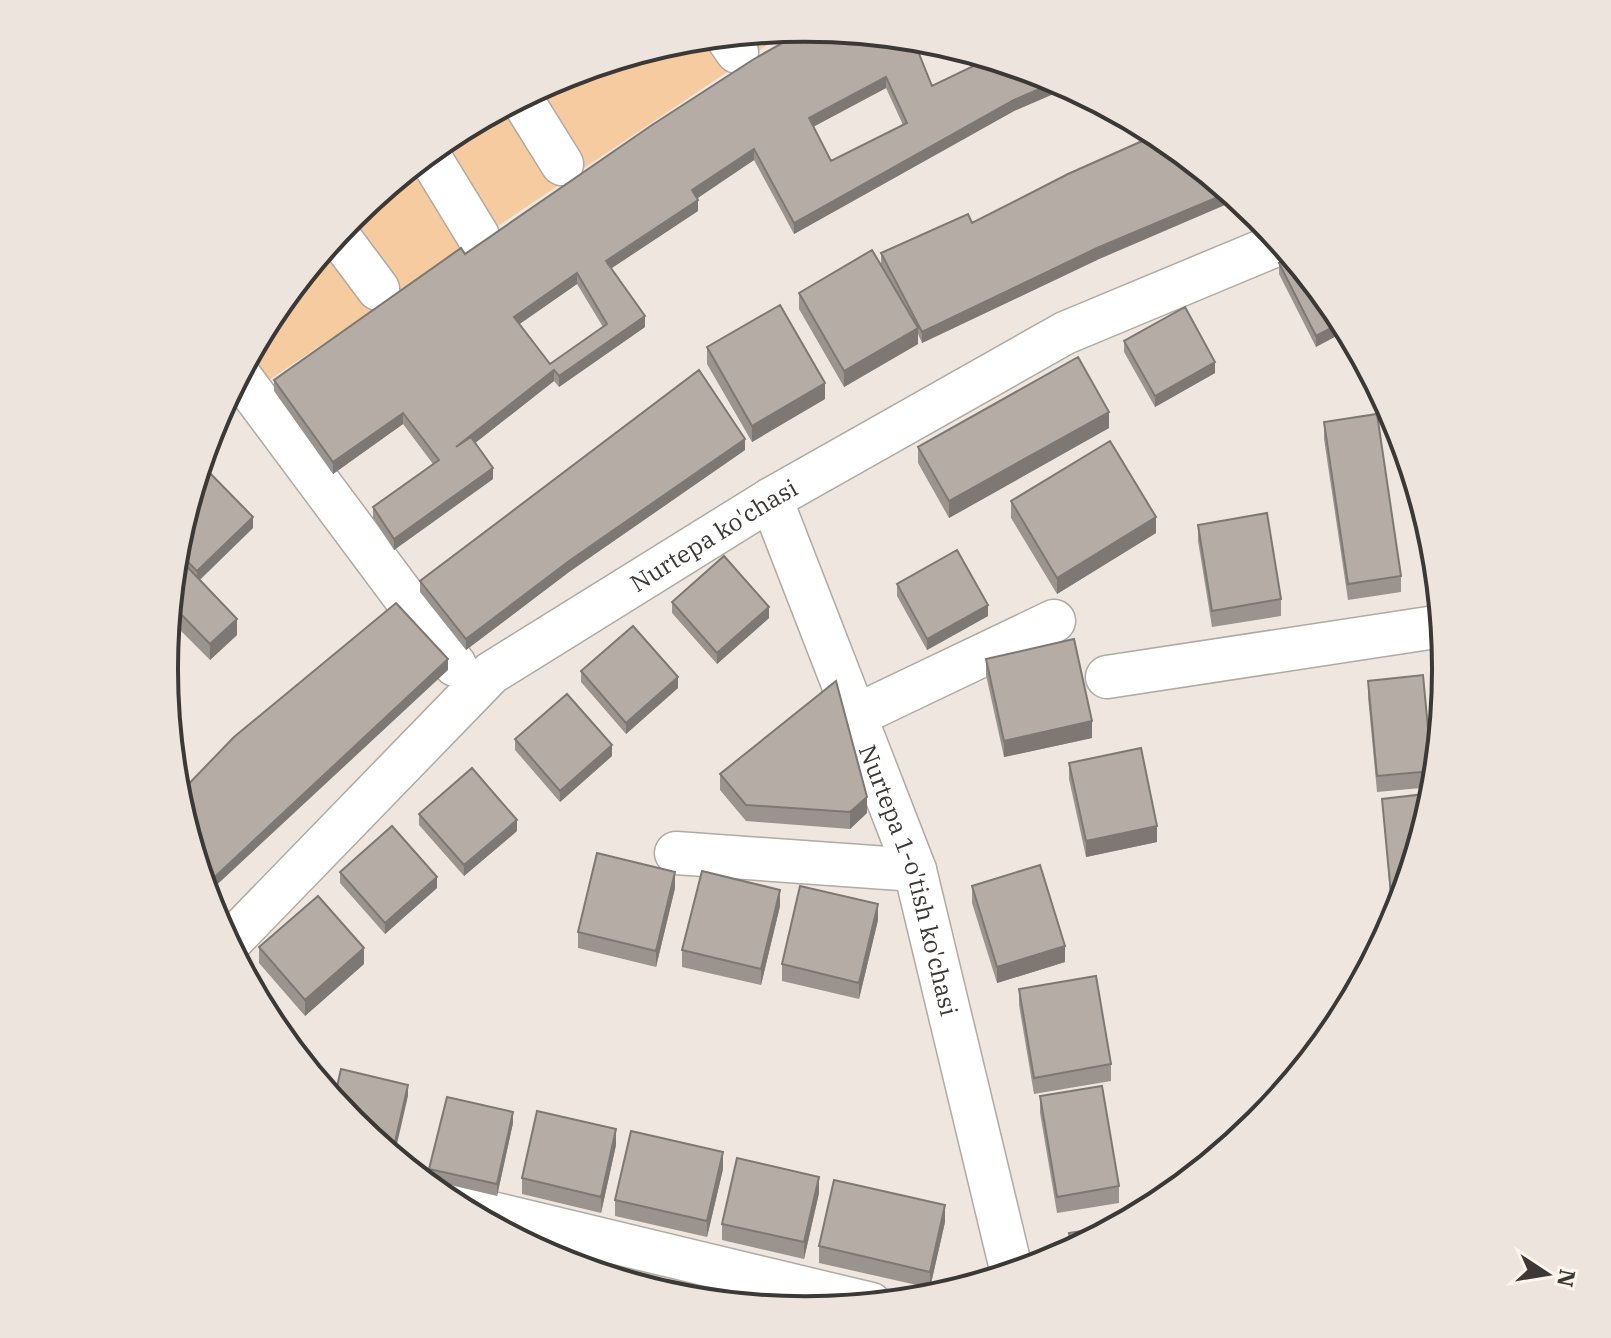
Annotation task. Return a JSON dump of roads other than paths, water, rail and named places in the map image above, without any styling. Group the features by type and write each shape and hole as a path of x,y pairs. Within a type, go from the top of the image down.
{"street":[{"path":"527,108 562,164"},
{"path":"434,164 478,236"},
{"path":"345,244 378,289"},
{"name":"Nurtepa ko'chasi","path":"238,934 491,673 771,499 1065,333 1269,248"},
{"path":"247,385 455,665"},
{"name":"Nurtepa 1-o'tish ko'chasi","path":"771,499 915,870 1009,1262"},
{"path":"855,716 1054,621"},
{"path":"1107,677 1431,628"},
{"path":"676,853 915,870"},
{"path":"496,1214 835,1295"}]}
